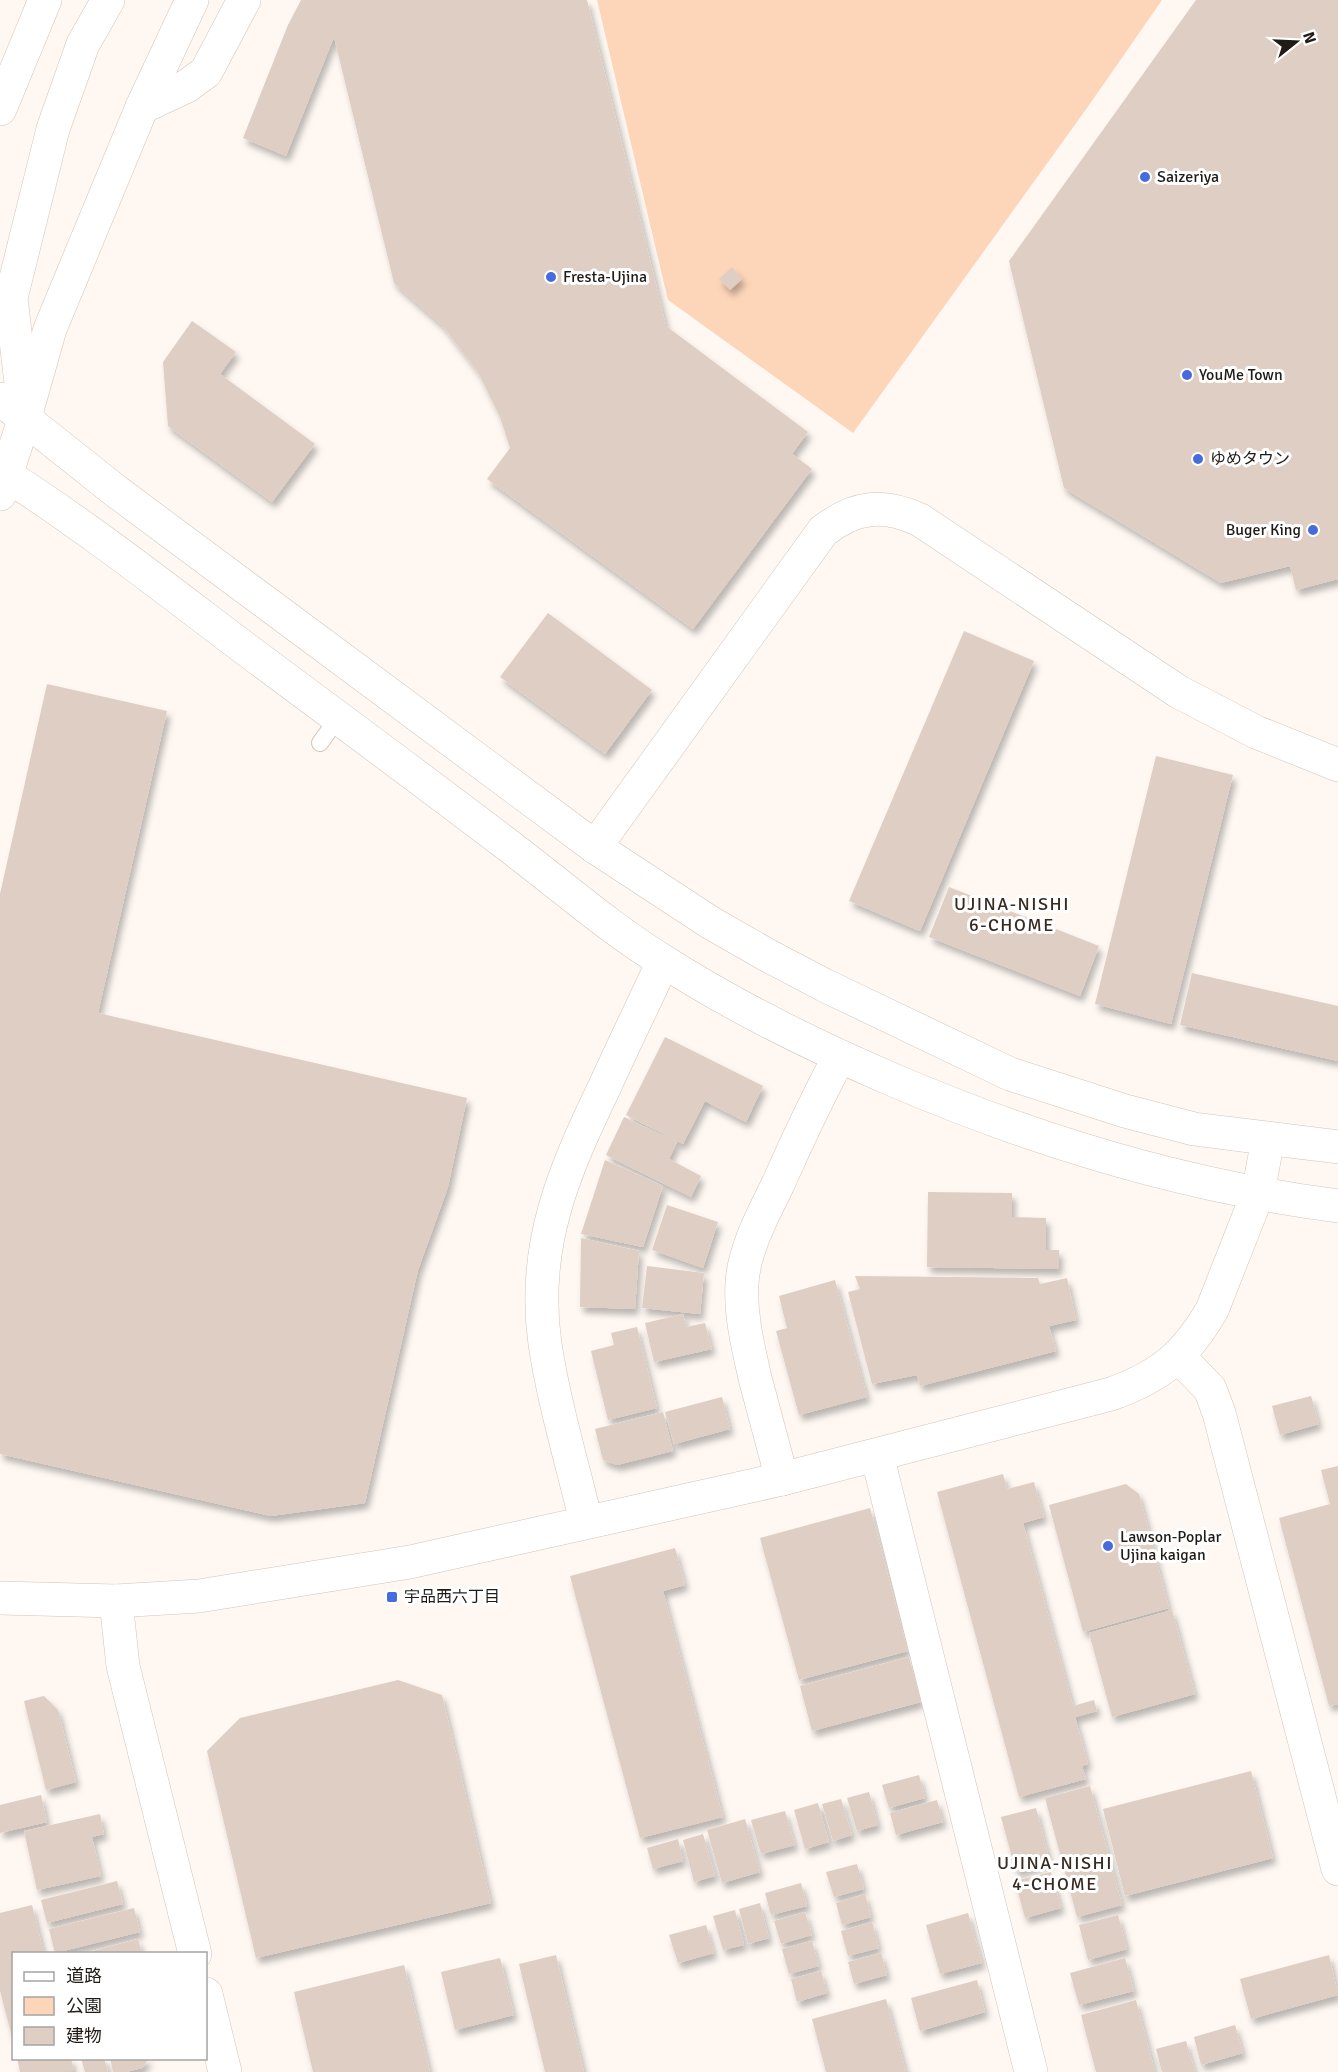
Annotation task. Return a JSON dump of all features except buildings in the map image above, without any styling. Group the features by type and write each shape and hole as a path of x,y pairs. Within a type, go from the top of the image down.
{"main road":[{"path":"0,109 45,0"},
{"path":"108,0 83,44 53,129 11,298 13,408 2,480 100,540 329,731 501,840 632,941 663,962 787,1032 958,1108 1078,1149 1183,1177 1258,1193 1338,1206"},
{"path":"13,408 50,329 142,107 192,0"},
{"path":"142,107 187,86 206,72 244,0"},
{"path":"13,408 117,492 595,847 711,923 767,955 1010,1074 1125,1111 1183,1126 1338,1147"},
{"path":"595,847 823,531 851,513 884,508 903,512 920,520 1179,692 1256,732 1338,765"},
{"path":"586,1521 545,1342 543,1272 547,1238 555,1205 574,1153 663,962"},
{"path":"782,1479 744,1330 741,1304 742,1280 756,1232 818,1097 839,1057"},
{"path":"0,1598 116,1601 199,1596 410,1562 782,1479 1111,1394 1150,1377 1178,1356 1190,1343 1212,1310 1258,1193 1268,1139"},
{"path":"1178,1356 1209,1389 1219,1413 1338,1869"},
{"path":"877,1455 1031,2072"},
{"path":"116,1601 123,1666 195,1952"},
{"path":"207,1998 225,2072"}],"green space":[{"path":"597,0 1162,0 853,433 668,300"}],"place":[{"name":"Saizeriya","path":"1145,177"},
{"name":"Fresta-Ujina","path":"551,277"},
{"name":"YouMe Town","path":"1187,375"},
{"name":"ゆめタウン","path":"1198,459"},
{"name":"Buger King","path":"1313,530"},
{"name":"Lawson-Poplar Ujina kaigan","path":"1108,1546"},
{"name":"宇品西六丁目","path":"392,1597"}],"district":[{"name":"UJINA-NISHI 6-CHOME","path":"1012,914"},
{"name":"UJINA-NISHI 4-CHOME","path":"1055,1873"}]}
